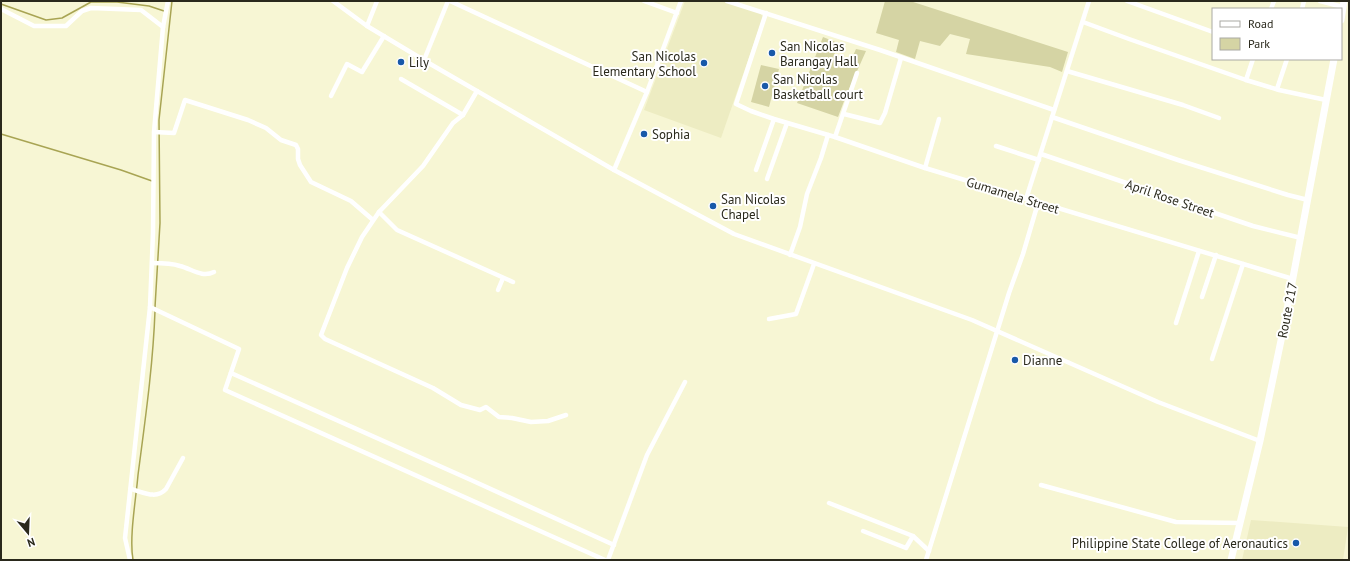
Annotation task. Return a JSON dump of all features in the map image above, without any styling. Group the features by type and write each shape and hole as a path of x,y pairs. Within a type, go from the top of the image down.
{"main road":[{"path":"1342,15 1344,4"},
{"name":"Route 217","path":"1232,560 1260,441 1293,279 1334,60"}],"street":[{"path":"130,560 125,538 150,308 154,132 163,27 168,1"},
{"path":"333,1 367,26 477,91 614,170 734,234 998,330 1158,402 1260,441"},
{"path":"367,26 377,1"},
{"path":"424,60 449,1 647,92"},
{"path":"644,1 677,12"},
{"path":"614,170 647,92 681,1"},
{"path":"727,1 902,58 1054,110"},
{"path":"1026,199 1089,1"},
{"path":"1127,1 1212,32"},
{"path":"1320,1 1344,4"},
{"path":"1,9 34,26 66,26 82,11 91,8 141,10 163,27"},
{"name":"Gumamela Street","path":"766,14 736,104 787,124 828,135 925,168 1293,279"},
{"path":"1083,22 1246,80 1277,89 1326,100"},
{"path":"330,96 347,64 362,72 384,36"},
{"path":"844,114 880,123 885,113 902,58"},
{"path":"1246,80 1252,60"},
{"path":"1277,89 1287,60"},
{"path":"1067,70 1184,105 1219,118"},
{"path":"835,138 858,73"},
{"path":"401,79 463,115"},
{"path":"477,91 463,115 453,123 423,166 379,212 362,237 347,268 322,331 322,336 432,388 461,405 480,410 486,407 499,417 531,422 548,421 566,415"},
{"path":"154,132 174,134 185,100 248,120 266,128 280,140 296,145 300,165 311,182 351,201 373,220"},
{"path":"1052,117 1178,160 1308,200"},
{"path":"756,170 774,119"},
{"path":"925,168 939,119"},
{"path":"767,179 787,124"},
{"path":"790,255 800,227 807,194 828,135"},
{"path":"996,146 1039,160"},
{"name":"April Rose Street","path":"1041,154 1253,226 1301,238"},
{"path":"926,560 1038,203"},
{"path":"379,212 397,230 513,282"},
{"path":"1176,323 1199,250"},
{"path":"1202,297 1216,256"},
{"path":"152,263 164,263 180,266 206,275 214,272"},
{"path":"769,319 796,314 814,264"},
{"path":"1212,359 1243,264"},
{"path":"498,290 503,278"},
{"path":"150,308 158,310 239,349 225,390 605,560"},
{"path":"231,373 614,545"},
{"path":"608,560 647,455 685,382"},
{"path":"131,489 153,495 163,493 183,458"},
{"path":"1041,485 1176,522 1240,523"},
{"path":"829,502 913,536 929,551"},
{"path":"863,531 906,548 913,536"}],"shaded area":[{"name":"San Nicolas Elementary School","path":"685,1 722,1 760,13 763,17 721,138 644,110"},
{"name":"Philippine State College of Aeronautics","path":"1251,520 1348,527 1343,560 1242,560"}],"green space":[{"path":"885,1 910,1 1068,52 1062,72 1050,67 966,54 970,39 950,34 940,46 920,41 915,59 896,52 899,40 876,33"},
{"path":"823,37 838,43 833,59 849,65 856,49 866,51 838,117 797,103"},
{"name":"San Nicolas Basketball court","path":"761,65 779,69 769,107 751,102"}],"waterway":[{"path":"155,307 160,223 159,120 172,1"},
{"path":"1,4 46,20 62,18 91,2 117,2 149,6 164,11"},
{"path":"1,134 121,170 152,181"},
{"path":"133,560 133,518 151,373 155,311"}],"place":[{"name":"San Nicolas Barangay Hall","path":"772,53"},
{"name":"Lily","path":"401,62"},
{"name":"San Nicolas Elementary School","path":"704,63"},
{"name":"San Nicolas Basketball court","path":"765,86"},
{"name":"Sophia","path":"644,134"},
{"name":"San Nicolas Chapel","path":"713,206"},
{"name":"Dianne","path":"1015,360"},
{"name":"Philippine State College of Aeronautics","path":"1296,543"}]}
